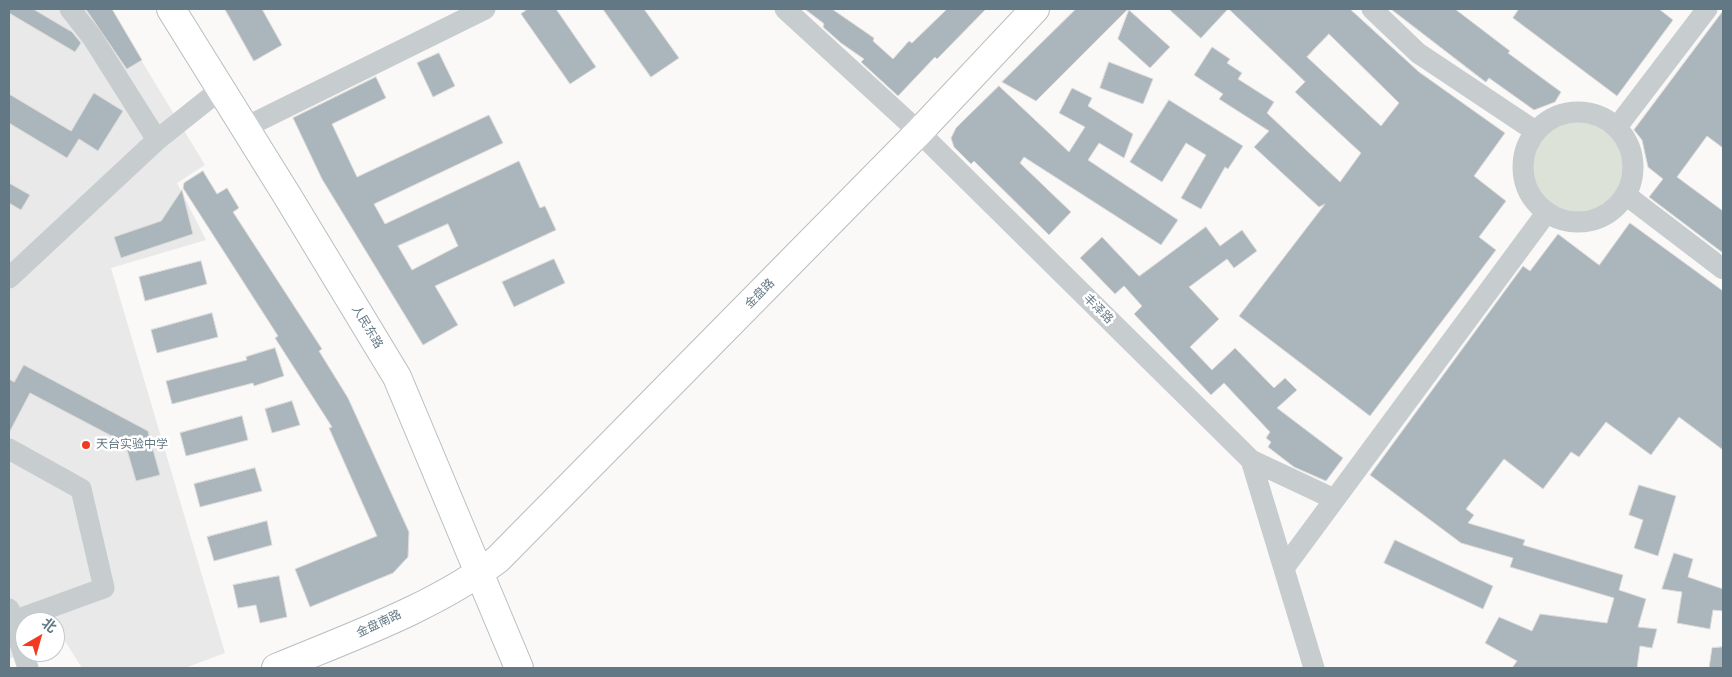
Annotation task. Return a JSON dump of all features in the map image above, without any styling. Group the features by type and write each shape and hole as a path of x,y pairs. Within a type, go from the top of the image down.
{"main road":[{"name":"人民东路","path":"171,9 288,196 397,377 519,668"},
{"name":"金盘路","path":"480,573 498,560 919,132 1035,9"},
{"name":"金盘南路","path":"276,668 349,638 458,587 480,573"}],"street":[{"path":"70,9 92,38 158,140"},
{"path":"244,128 486,9"},
{"name":"丰泽路","path":"786,9 919,132 1251,460 1314,668"},
{"path":"1372,9 1418,53 1535,131"},
{"path":"1617,127 1707,9"},
{"path":"9,278 158,140 220,89"},
{"path":"1584,111 1602,116 1617,127 1628,142 1634,160 1633,178 1626,195 1614,209 1599,218 1581,222 1563,220 1546,212 1533,200 1525,183 1522,165 1526,147 1535,131 1549,119 1566,112 1584,111"},
{"path":"1626,195 1723,269"},
{"path":"1284,568 1546,212"},
{"path":"9,449 81,490 104,588 11,615 28,668"},
{"path":"1251,460 1334,499"}],"shaded area":[{"name":"天台实验中学","path":"9,9 110,9 205,165 177,183 206,240 111,268 225,653 185,668 82,668 65,641 65,612 15,612 15,657 9,659"},
{"path":"1578,112 1599,116 1617,128 1629,146 1633,167 1629,188 1617,206 1599,218 1578,222 1557,218 1539,206 1527,188 1523,167 1527,146 1539,128 1557,116"}],"building":[{"path":"9,9 33,9 72,32 81,43 75,52 9,13"},
{"path":"86,9 112,9 142,60 127,69"},
{"path":"225,9 262,9 282,45 254,61"},
{"path":"528,9 556,9 596,67 570,84 521,14"},
{"path":"603,9 644,9 679,58 651,77"},
{"path":"805,9 832,9 874,38 873,41 893,59 909,41 912,43 947,9 986,9 937,59 935,57 898,96 861,62 864,59 841,43 823,27 824,24"},
{"path":"1076,9 1128,9 1036,101 1002,82"},
{"path":"1169,9 1228,9 1201,38"},
{"path":"1229,9 1350,9 1419,72 1505,133 1474,176 1506,201 1479,237 1496,250 1370,416 1239,316 1325,204 1319,207 1254,147 1269,131 1219,99 1223,94 1194,75 1212,47 1230,59 1227,63 1242,73 1238,79 1274,102 1267,113 1340,182 1361,153 1295,92 1305,82","holes":["1329,34 1399,103 1381,126 1307,57"]},
{"path":"1391,9 1455,9 1510,51 1508,53 1561,92 1555,102 1534,110 1489,78 1486,82"},
{"path":"1519,9 1659,9 1673,20 1617,96 1513,18"},
{"path":"1129,10 1170,47 1150,68 1118,39"},
{"path":"1723,11 1723,148 1707,136 1677,177 1723,211 1723,253 1649,197 1663,179 1648,167 1642,140 1634,130"},
{"path":"439,53 455,86 433,97 417,63"},
{"path":"1109,62 1153,79 1143,104 1100,88"},
{"path":"376,77 386,98 332,124 357,177 489,115 503,143 374,204 385,224 519,161 540,208 545,206 556,230 435,286 458,325 423,345 322,179 293,118","holes":["448,224 458,246 412,270 398,246"]},
{"path":"999,86 1069,152 1085,127 1059,113 1072,88 1092,98 1088,106 1133,134 1124,158 1099,143 1088,160 1178,220 1161,245 1024,157 1020,163 1071,212 1049,235 974,161 971,164 954,147 951,138 956,128"},
{"path":"94,93 123,111 98,151 79,139 67,158 9,123 9,94 71,131"},
{"path":"1169,100 1243,146 1228,169 1225,167 1201,209 1181,198 1206,155 1186,143 1162,182 1130,162"},
{"path":"203,171 217,194 227,188 239,208 233,212 322,349 319,351 348,398 409,532 408,557 393,573 310,607 295,569 377,536 329,428 332,427 275,338 278,336 183,188 184,183"},
{"path":"9,183 30,195 21,210 9,203"},
{"path":"182,190 193,234 121,258 114,237 161,221"},
{"path":"1630,223 1723,291 1723,450 1679,417 1651,455 1606,422 1579,457 1571,452 1543,489 1504,459 1466,509 1474,515 1468,523 1525,540 1523,545 1623,575 1619,590 1646,599 1638,627 1657,629 1652,648 1640,646 1637,668 1512,668 1517,661 1485,643 1499,617 1532,631 1540,614 1607,623 1614,598 1510,567 1513,558 1461,543 1370,475 1523,266 1530,271 1558,234 1599,265"},
{"path":"1206,227 1220,246 1242,230 1257,251 1234,268 1227,259 1189,287 1219,319 1190,347 1212,370 1235,348 1274,388 1285,378 1297,390 1277,408 1343,458 1326,481 1294,467 1268,447 1271,442 1266,438 1270,432 1224,383 1211,395 1134,314 1142,306 1124,286 1115,294 1080,258 1102,237 1139,276"},
{"path":"554,259 565,283 514,307 502,282"},
{"path":"201,261 207,284 145,301 139,277"},
{"path":"212,313 218,337 157,353 151,330"},
{"path":"275,348 284,376 254,386 253,383 172,404 166,381 247,360 246,357"},
{"path":"24,365 148,431 160,475 136,481 125,443 30,393 9,433 9,379 14,382"},
{"path":"292,401 300,425 272,433 265,409"},
{"path":"242,416 248,440 186,456 180,433"},
{"path":"255,468 262,491 200,507 194,484"},
{"path":"1639,485 1676,496 1658,556 1634,548 1643,520 1629,515"},
{"path":"267,521 272,545 214,561 207,537"},
{"path":"1395,540 1493,586 1483,609 1384,563"},
{"path":"1674,553 1693,559 1688,577 1723,589 1723,611 1713,610 1710,629 1677,623 1682,592 1662,589"},
{"path":"279,576 287,617 260,623 256,605 238,608 233,585"},
{"path":"1723,647 1723,668 1709,668 1712,648"}],"place":[{"name":"天台实验中学","path":"86,445"}]}
